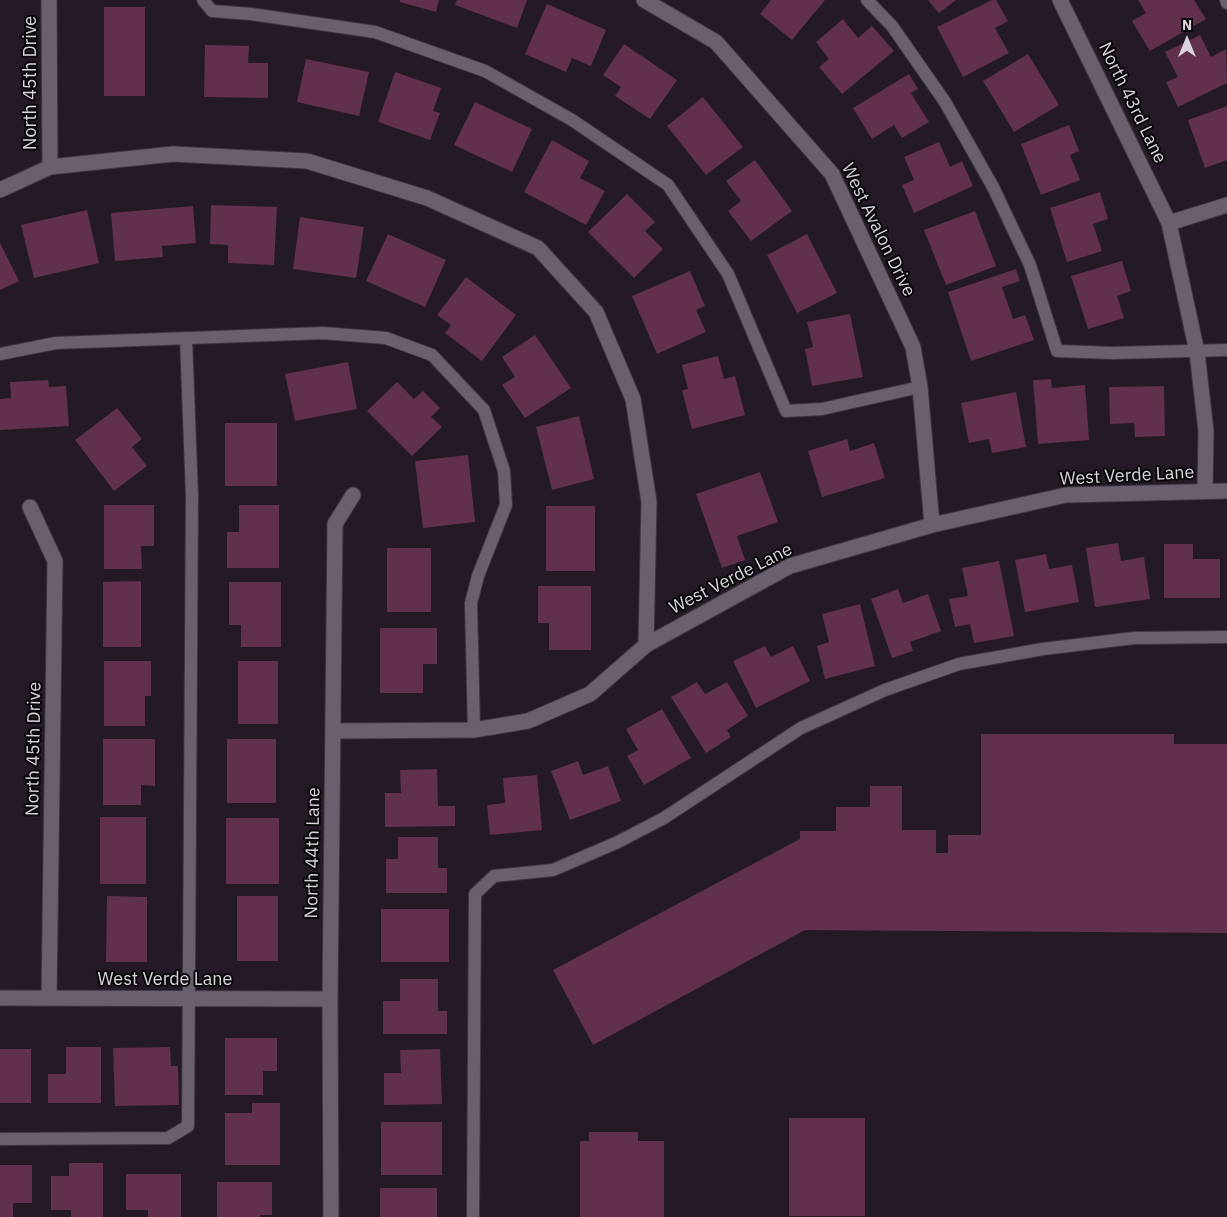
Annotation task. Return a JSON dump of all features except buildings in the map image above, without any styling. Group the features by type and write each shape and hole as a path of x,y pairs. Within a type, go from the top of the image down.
{"street":[{"name":"North 45th Drive","path":"49,0 50,167"},
{"name":"West Avalon Drive","path":"644,0 716,42 832,174 913,347 920,387 932,525"},
{"name":"North 43rd Lane","path":"1060,0 1169,223 1197,352 1206,431 1205,491"},
{"path":"0,190 50,167 173,154 307,161 427,198 538,248 596,312 633,399 649,502 646,645"},
{"path":"1169,223 1227,204"},
{"name":"West Verde Lane","path":"333,731 474,730 528,722 590,694 646,645 790,566 932,525 1066,495 1227,491"},
{"name":"North 44th Lane","path":"331,1217 330,999 335,524 353,495"},
{"name":"North 45th Drive","path":"30,506 55,561 49,998"},
{"name":"West Verde Lane","path":"0,998 330,999"}],"lane":[{"path":"203,0 212,11 251,14 375,32 485,72 572,120 668,185 728,274 786,411 822,409 920,387"},
{"path":"867,0 892,26 945,102 993,187 1030,265 1057,351 1113,353 1227,350"},
{"path":"0,354 56,343 323,333 386,338 432,355 484,410 504,472 506,504 470,602 474,730"},
{"path":"0,1139 168,1138 188,1126 192,496 186,338"},
{"path":"472,1217 475,894 494,876 553,870 618,842 664,818 801,728 884,690 959,664 1043,649 1134,638 1227,638"}]}
